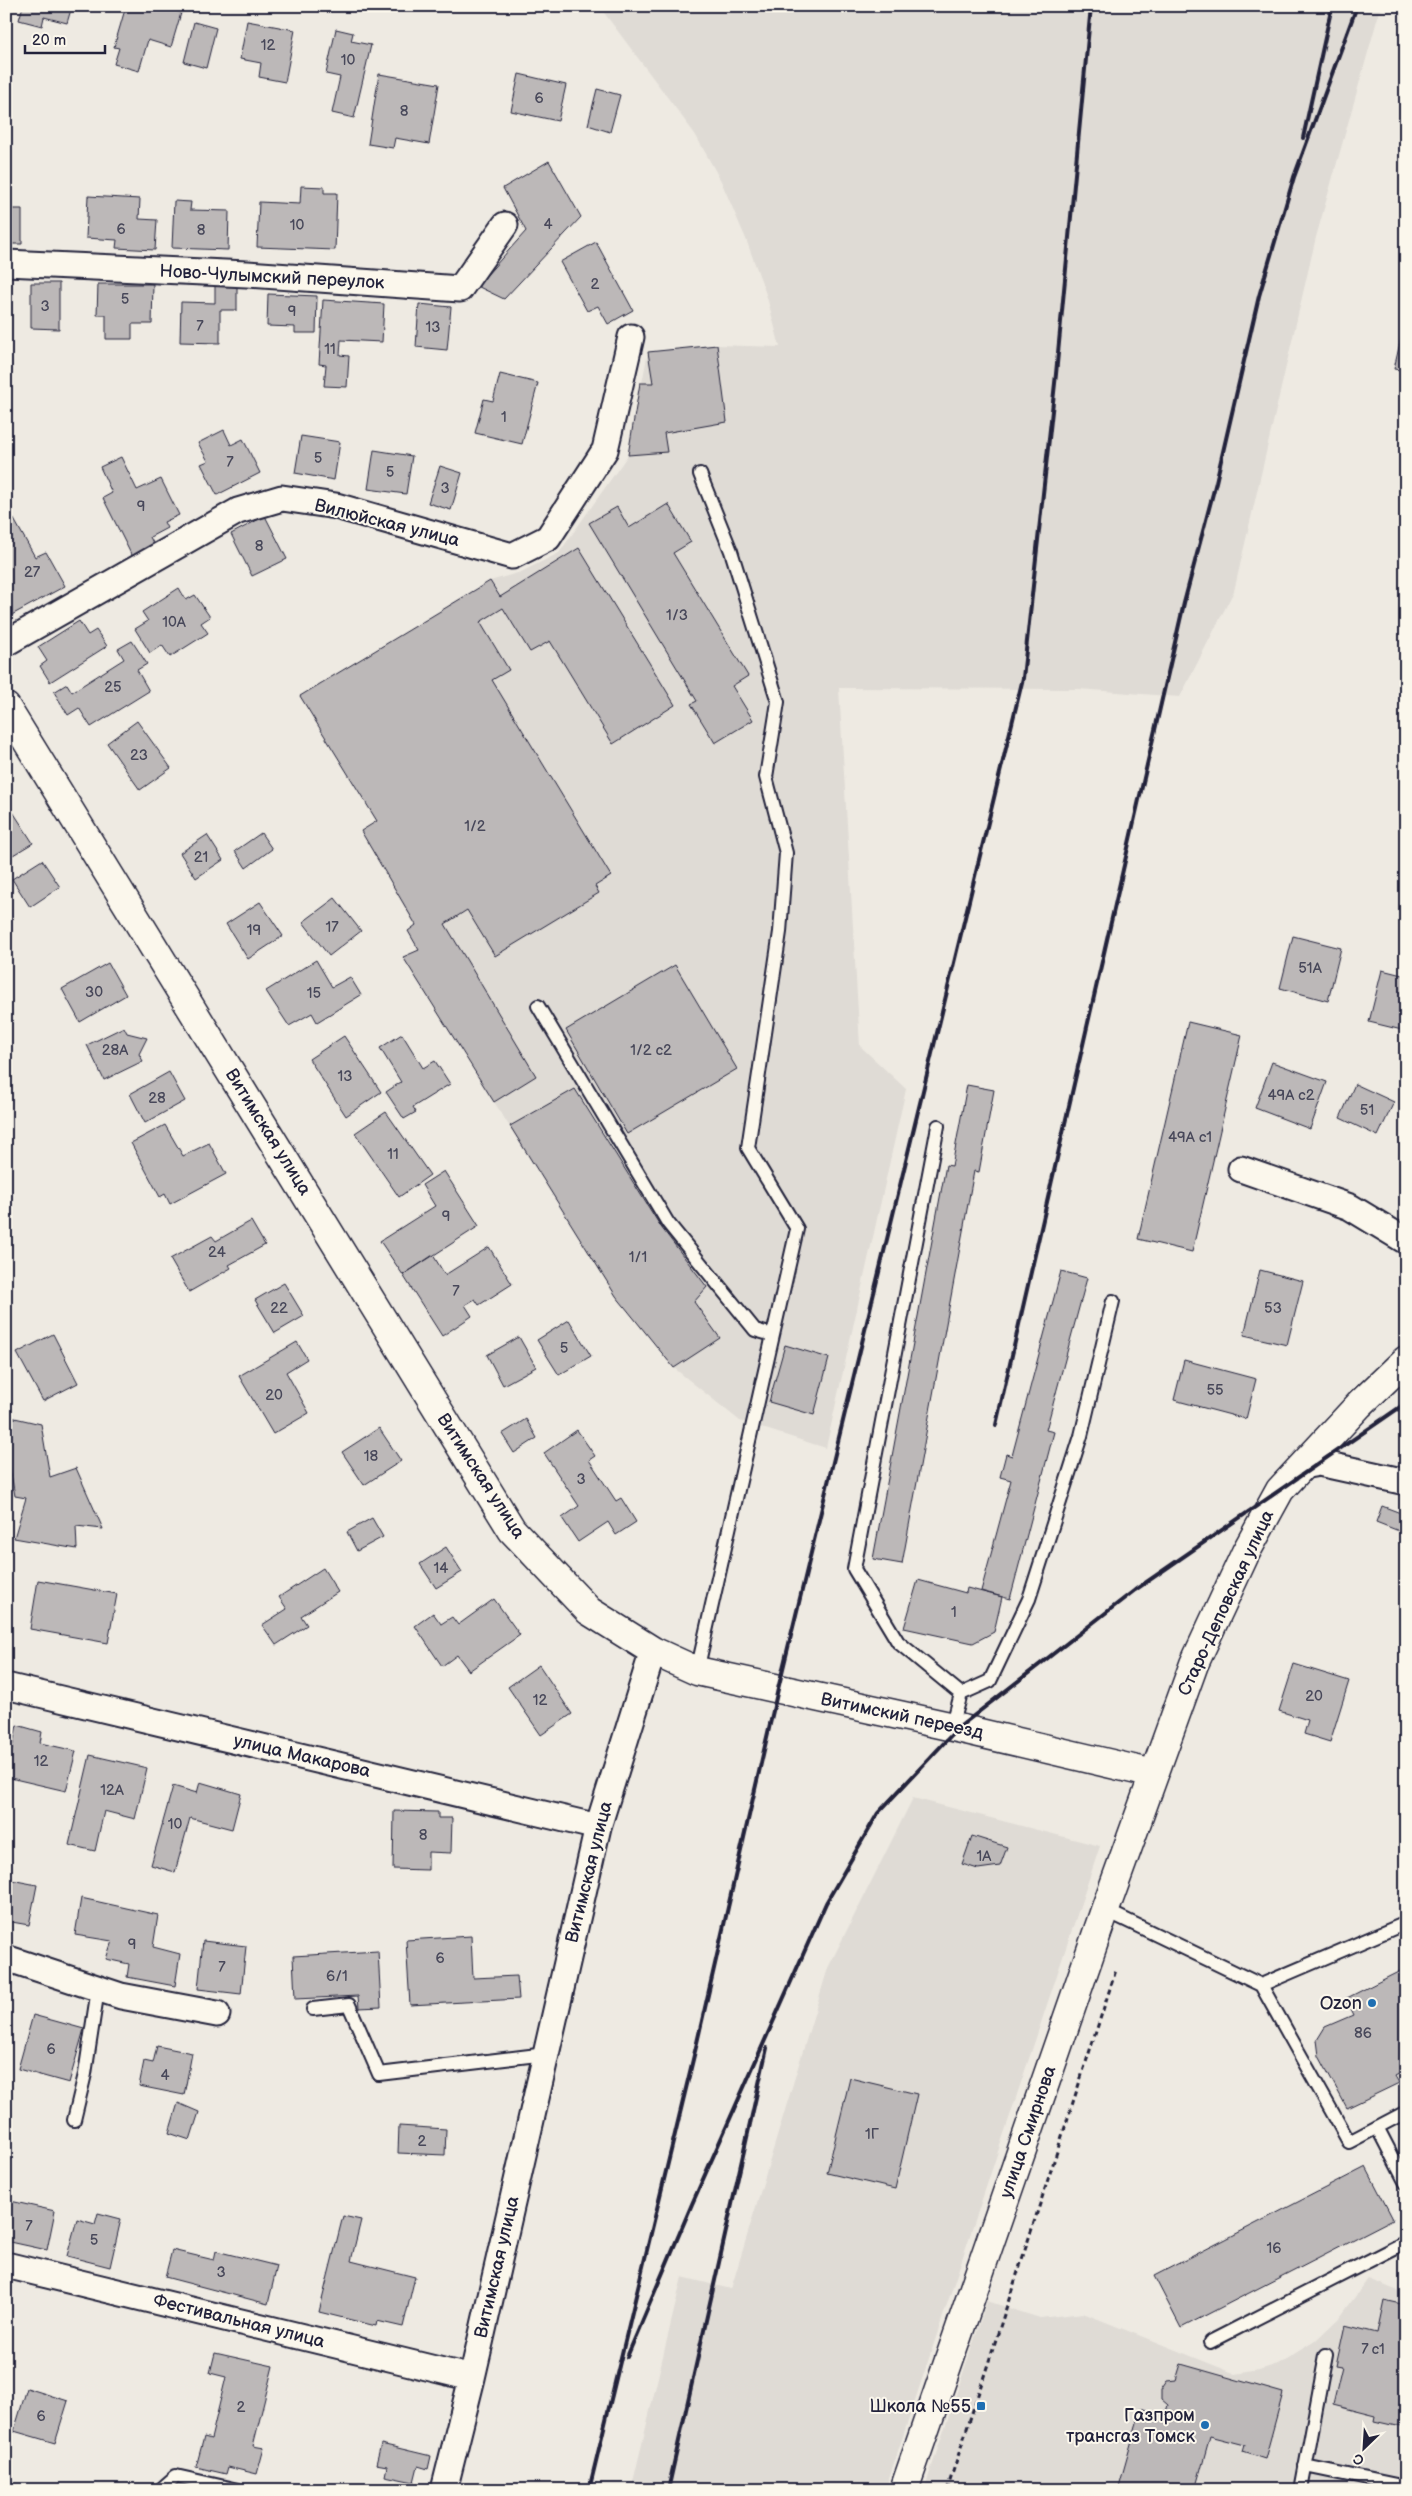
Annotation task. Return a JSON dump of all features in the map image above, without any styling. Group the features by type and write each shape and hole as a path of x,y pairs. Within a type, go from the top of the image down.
{"street":[{"name":"Ново-Чулымский переулок","path":"6,263 247,274 460,289 505,225"},
{"name":"Вилюйская улица","path":"6,643 238,511 282,498 336,506 512,556 548,538 605,450 631,337"},
{"name":"Витимская улица","path":"6,707 512,1530 589,1611 653,1651 598,1827 472,2378 444,2490"},
{"path":"1241,1169 1350,1207 1403,1233"},
{"name":"Старо-Деповская улица","path":"1154,1774 1194,1664 1246,1552 1280,1490 1359,1405 1406,1360"},
{"path":"1302,1466 1319,1463 1406,1482"},
{"name":"Витимский переезд","path":"653,1651 697,1671 1154,1774"},
{"name":"улица Макарова","path":"6,1686 598,1827"},
{"name":"улица Смирнова","path":"904,2490 1154,1774"},
{"path":"6,1958 121,1996 217,2014"},
{"name":"Фестивальная улица","path":"6,2265 472,2378"}],"lane":[{"path":"697,1671 797,1229 748,1148 780,932 786,853 766,777 778,702 731,551 700,474"},
{"path":"538,1006 668,1223 755,1330 773,1335"},
{"path":"938,1126 854,1569 898,1642 961,1694"},
{"path":"961,1694 990,1681 1029,1599 1080,1436 1113,1301"},
{"path":"952,1727 961,1694"},
{"path":"1105,1910 1261,1985 1349,2142 1406,2112"},
{"path":"1261,1985 1406,1923"},
{"path":"74,2120 85,2074 98,1989"},
{"path":"313,2009 349,2005 379,2074 546,2054"},
{"path":"1377,2127 1406,2183"},
{"path":"1210,2342 1406,2242"},
{"path":"1300,2490 1326,2355"},
{"path":"1305,2466 1406,2487"},
{"path":"160,2490 176,2476 238,2490"}],"path":[{"path":"947,2490 1131,1922"}],"shaded area":[{"path":"599,6 1381,6 1316,237 1234,591 1180,697 1079,689 839,688 860,1046 906,1089 826,1448 740,1421 674,1368 616,1296 403,957 418,950 408,931 415,925 361,831 377,821 300,696 490,581 521,572 559,553 628,455 648,352 717,345 780,347 767,297 746,239 721,181 695,134"},
{"path":"913,1798 1100,1846 885,2490 631,2490 682,2277 731,2289 828,1968"},
{"name":"Газпром трансгаз Томск","path":"1368,2279 1406,2294 1406,2490 924,2490 987,2301 1040,2318 1083,2313 1236,2374 1278,2364 1315,2341 1341,2316"}],"building":[{"path":"23,6 72,6 67,23 44,17 42,26 19,20"},
{"path":"126,6 158,6 181,13 171,47 148,40 139,71 114,64 119,48 114,47"},
{"path":"247,21 295,30 285,82 259,77 261,63 240,59"},
{"path":"194,22 216,28 206,68 184,62"},
{"path":"336,29 353,33 351,41 371,45 354,118 332,113 340,77 326,74"},
{"path":"379,74 439,84 429,144 395,138 393,148 368,144"},
{"path":"519,74 566,85 558,121 511,111"},
{"path":"597,89 620,95 610,132 588,125"},
{"path":"549,161 581,217 504,299 477,286 526,231 503,188"},
{"path":"301,186 324,187 324,193 337,193 335,250 257,247 259,202 300,204"},
{"path":"88,196 140,199 139,219 157,220 155,250 116,248 117,240 86,238"},
{"path":"174,201 191,202 190,210 229,211 228,250 172,248"},
{"path":"6,209 22,209 22,244 6,244"},
{"path":"596,242 633,310 608,324 598,306 587,311 560,262"},
{"path":"215,282 237,283 237,310 220,310 220,343 180,342 181,302 215,303"},
{"path":"31,283 59,283 59,329 31,328"},
{"path":"98,284 153,284 152,324 132,324 132,339 106,339 106,315 97,315"},
{"path":"268,294 317,296 316,333 295,333 295,327 267,326"},
{"path":"323,300 384,304 382,342 341,340 340,355 349,356 347,387 324,386 326,365 319,364"},
{"path":"419,304 451,307 447,350 416,347"},
{"path":"1406,316 1406,371 1394,369"},
{"path":"717,345 727,422 664,433 667,452 628,455 640,383 653,383 648,352"},
{"path":"500,374 538,383 522,444 475,433 484,399 493,401"},
{"path":"224,430 231,445 243,439 260,473 217,495 201,464 208,461 198,443"},
{"path":"301,436 340,442 334,480 295,473"},
{"path":"374,450 412,456 406,494 368,489"},
{"path":"121,457 137,490 161,479 179,515 164,522 167,528 150,537 154,545 132,556 103,498 112,493 100,467"},
{"path":"440,466 462,473 451,510 428,503"},
{"path":"668,504 691,542 673,553 748,676 732,686 753,720 715,743 691,704 697,701 589,523 617,507 629,528"},
{"path":"11,514 35,557 46,552 65,586 6,618 6,516"},
{"path":"265,516 287,559 252,576 231,534"},
{"path":"579,548 675,705 613,744 550,641 530,652 503,608 480,622 509,670 492,680 611,876 595,886 599,893 495,956 467,910 445,924 536,1076 494,1102 403,957 419,950 408,931 416,925 361,831 377,821 300,696 490,581 500,597"},
{"path":"179,588 186,600 195,595 210,617 201,623 208,633 170,657 162,645 150,653 135,629 148,621 142,612"},
{"path":"79,621 88,635 96,630 107,646 50,682 40,666 47,661 38,647"},
{"path":"132,641 147,664 137,670 149,691 91,727 79,708 68,715 54,692 67,684 72,692 124,659 118,649"},
{"path":"137,721 171,768 140,790 107,743"},
{"path":"6,801 33,843 13,855 6,844"},
{"path":"261,833 272,849 246,868 235,851"},
{"path":"207,835 223,860 196,878 180,853"},
{"path":"42,860 60,887 30,907 12,879"},
{"path":"335,898 361,931 329,956 303,922"},
{"path":"260,902 283,936 248,959 226,924"},
{"path":"1293,936 1341,948 1328,1001 1280,988"},
{"path":"316,960 332,987 350,977 361,995 317,1022 312,1013 289,1026 266,991"},
{"path":"108,963 126,995 80,1022 62,989"},
{"path":"675,965 737,1069 627,1134 566,1030"},
{"path":"1382,970 1406,976 1406,1031 1369,1022"},
{"path":"1188,1022 1242,1035 1192,1252 1138,1239"},
{"path":"124,1027 127,1033 147,1038 139,1054 143,1061 104,1080 87,1045"},
{"path":"402,1034 423,1068 435,1061 450,1084 413,1107 416,1112 404,1119 386,1092 401,1082 380,1048"},
{"path":"344,1036 381,1092 346,1116 309,1059"},
{"path":"1272,1062 1327,1082 1310,1129 1255,1108"},
{"path":"169,1072 185,1101 145,1123 130,1094"},
{"path":"1355,1084 1394,1102 1378,1136 1340,1118"},
{"path":"967,1085 994,1090 979,1172 974,1171 902,1564 873,1559 946,1165 952,1166"},
{"path":"575,1089 661,1227 707,1287 694,1302 720,1338 674,1368 616,1296 510,1126"},
{"path":"386,1112 430,1175 399,1197 355,1133"},
{"path":"165,1125 183,1156 209,1143 226,1174 170,1204 165,1194 160,1197 131,1143"},
{"path":"444,1171 479,1226 403,1275 380,1241 435,1206 422,1185"},
{"path":"251,1221 265,1245 229,1265 231,1268 189,1292 170,1259 212,1236 216,1241"},
{"path":"489,1247 512,1284 479,1305 475,1299 465,1305 472,1316 442,1336 403,1275 433,1255 445,1275"},
{"path":"1260,1270 1303,1281 1287,1345 1244,1335"},
{"path":"1061,1271 1087,1278 1046,1430 1054,1432 1010,1599 981,1591 1011,1480 1000,1477 1006,1454 1012,1456"},
{"path":"284,1283 304,1316 275,1333 255,1300"},
{"path":"569,1320 591,1356 559,1375 537,1340"},
{"path":"53,1334 78,1383 43,1401 17,1353"},
{"path":"519,1337 536,1367 503,1385 487,1355"},
{"path":"297,1342 307,1359 286,1372 309,1413 273,1434 239,1376"},
{"path":"785,1345 829,1358 814,1415 769,1402"},
{"path":"1184,1360 1256,1379 1246,1419 1174,1400"},
{"path":"6,1416 41,1424 50,1477 76,1468 103,1529 76,1526 77,1549 14,1538 26,1498 15,1496 6,1446"},
{"path":"526,1419 537,1438 514,1453 502,1434"},
{"path":"379,1428 401,1461 364,1485 342,1452"},
{"path":"577,1430 595,1456 589,1460 616,1501 621,1498 636,1522 616,1535 608,1522 578,1542 562,1518 579,1506 544,1453"},
{"path":"1382,1506 1406,1515 1399,1531 1376,1522"},
{"path":"372,1518 383,1537 357,1551 347,1532"},
{"path":"446,1547 462,1572 436,1588 420,1564"},
{"path":"323,1568 338,1592 301,1616 307,1625 276,1645 262,1625 287,1609 279,1597"},
{"path":"38,1580 117,1594 108,1643 30,1629"},
{"path":"918,1580 966,1593 967,1588 1002,1597 994,1632 973,1643 904,1628"},
{"path":"494,1599 520,1635 469,1671 457,1655 442,1666 415,1626 433,1613 441,1624 452,1617 458,1625"},
{"path":"1294,1664 1349,1681 1330,1742 1304,1734 1308,1720 1279,1711"},
{"path":"539,1665 572,1714 541,1735 508,1687"},
{"path":"17,1725 42,1732 40,1743 76,1751 66,1791 6,1777"},
{"path":"90,1755 147,1768 135,1819 104,1811 95,1851 69,1845"},
{"path":"200,1782 241,1794 232,1829 190,1818 175,1872 151,1865 173,1786 197,1793"},
{"path":"394,1811 438,1812 438,1818 452,1818 451,1853 428,1852 428,1870 393,1869"},
{"path":"972,1836 1007,1847 1000,1866 978,1869 962,1864"},
{"path":"6,1879 37,1885 29,1925 6,1921"},
{"path":"81,1898 158,1915 153,1947 180,1954 175,1986 127,1977 129,1964 106,1959 112,1941 75,1935"},
{"path":"471,1936 473,1978 517,1976 519,1999 410,2005 406,1940"},
{"path":"203,1941 246,1946 241,1994 198,1989"},
{"path":"378,1951 381,2007 359,2008 358,1996 295,1999 293,1956"},
{"path":"1406,1968 1406,2070 1395,2076 1399,2083 1347,2108 1319,2056 1317,2040 1325,2027 1353,2015 1345,1999"},
{"path":"33,2015 84,2029 69,2083 18,2069"},
{"path":"157,2046 192,2053 184,2095 139,2086 144,2061 153,2063"},
{"path":"850,2078 917,2094 895,2189 827,2173"},
{"path":"178,2103 199,2112 190,2140 169,2133"},
{"path":"399,2126 446,2129 445,2155 398,2153"},
{"path":"1366,2167 1393,2219 1181,2328 1154,2276"},
{"path":"6,2200 55,2211 47,2250 6,2241"},
{"path":"98,2213 121,2219 110,2267 67,2256 77,2219 95,2224"},
{"path":"343,2216 361,2220 351,2261 415,2277 403,2327 377,2321 376,2326 319,2312"},
{"path":"172,2250 214,2260 216,2251 277,2266 268,2304 165,2277"},
{"path":"1384,2300 1406,2305 1406,2428 1375,2421 1376,2416 1333,2405 1342,2367 1336,2366 1345,2325 1377,2333"},
{"path":"215,2353 273,2366 253,2446 264,2448 257,2474 228,2467 226,2474 196,2467 204,2437 211,2439 226,2377 210,2373"},
{"name":"Газпром трансгаз Томск","path":"1181,2364 1283,2393 1265,2459 1243,2452 1245,2445 1210,2436 1195,2490 1118,2490 1141,2408 1165,2415 1168,2405 1161,2399 1161,2390 1167,2381 1176,2380"},
{"path":"27,2388 68,2401 55,2443 14,2431"},
{"path":"381,2444 431,2456 428,2469 418,2466 414,2482 385,2476 387,2466 376,2464"}],"railway":[{"path":"589,2490 696,2047 778,1689 1023,678 1056,374 1091,6"},
{"path":"1303,138 1332,6"},
{"path":"996,1425 1184,603 1216,482 1259,296 1294,177 1357,6"},
{"path":"627,2357 692,2204 826,1903 878,1813 958,1728 1135,1590 1406,1403"},
{"path":"668,2490 767,2048"}],"place":[{"name":"Ozon","path":"1372,2003"},
{"name":"Школа №55","path":"981,2406"},
{"name":"Газпром трансгаз Томск","path":"1205,2425"}]}
